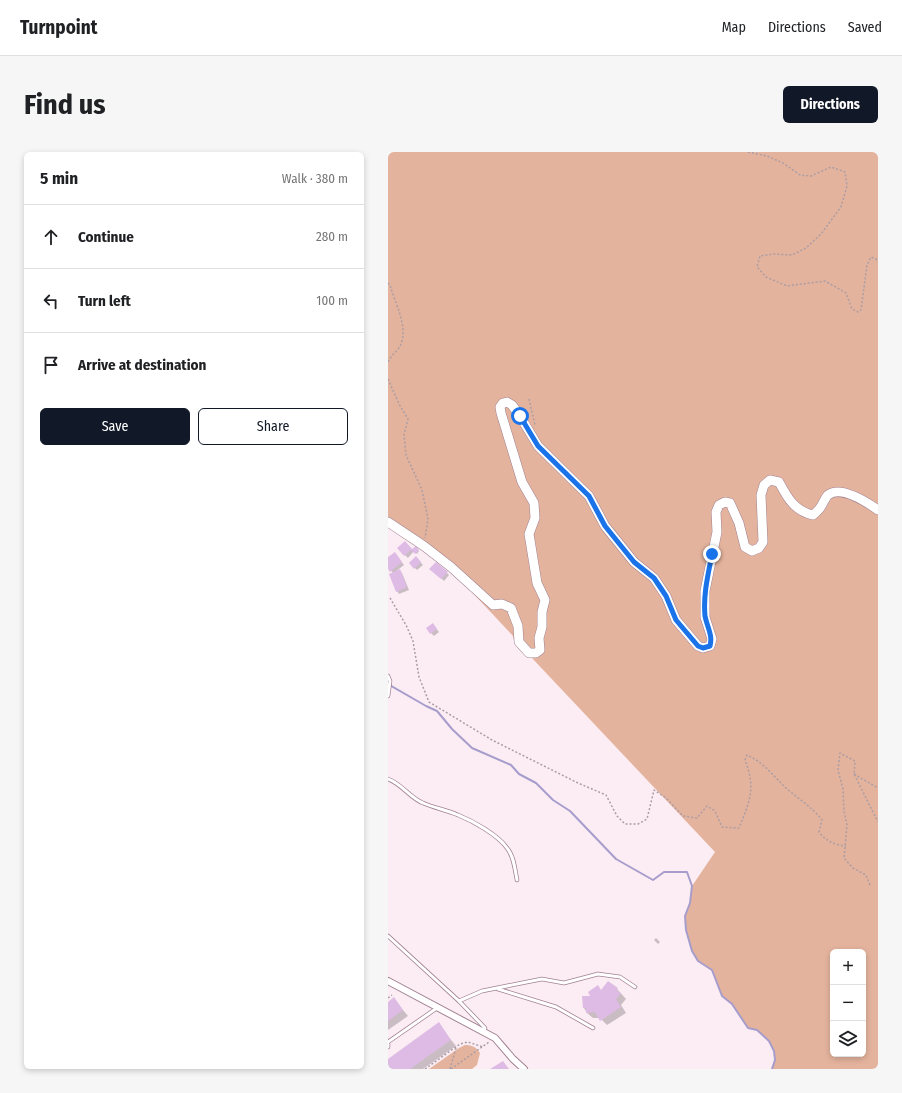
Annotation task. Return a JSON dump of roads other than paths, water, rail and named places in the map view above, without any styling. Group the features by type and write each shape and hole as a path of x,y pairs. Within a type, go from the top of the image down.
{"street":[{"path":"388,522 424,546 451,567 493,605 502,604 511,608 518,626 519,642 530,653 536,653 540,650 539,638 542,627 542,612 545,600 537,583 529,534 535,518 534,503 522,482 500,407 503,403 507,402 512,405 538,446 589,496 605,526 634,562 654,578 666,596 676,620 698,646 703,648 710,646 712,639 705,618 705,591 717,532 716,512 719,505 724,502 730,503 739,522 745,547 752,551 759,548 763,542 761,495 764,485 770,480 779,482 790,501 804,513 813,515 819,509 827,496 833,492 842,492 860,498 878,510"},
{"path":"388,981 495,1038 513,1059 524,1069"}],"lane":[{"path":"388,676 390,681 388,696"},
{"path":"388,778 396,782 421,803 458,815 480,826 498,839 508,848 513,859 517,880"},
{"path":"388,936 459,1001 484,1028 482,1032"},
{"path":"459,1001 482,991 542,979 564,984 598,974 620,977 635,987"},
{"path":"497,988 556,1007 593,1028"},
{"path":"388,1047 388,1043 437,1008"}],"waterway":[{"path":"388,684 437,711 452,729 472,748 511,765 519,774 536,783 553,800 570,811 616,859 653,880 664,872 687,872 692,886 690,903 685,916 686,930 692,951 698,961 712,970 722,996 732,1004 748,1028 757,1030 769,1041 774,1051 775,1060 772,1069"}]}
